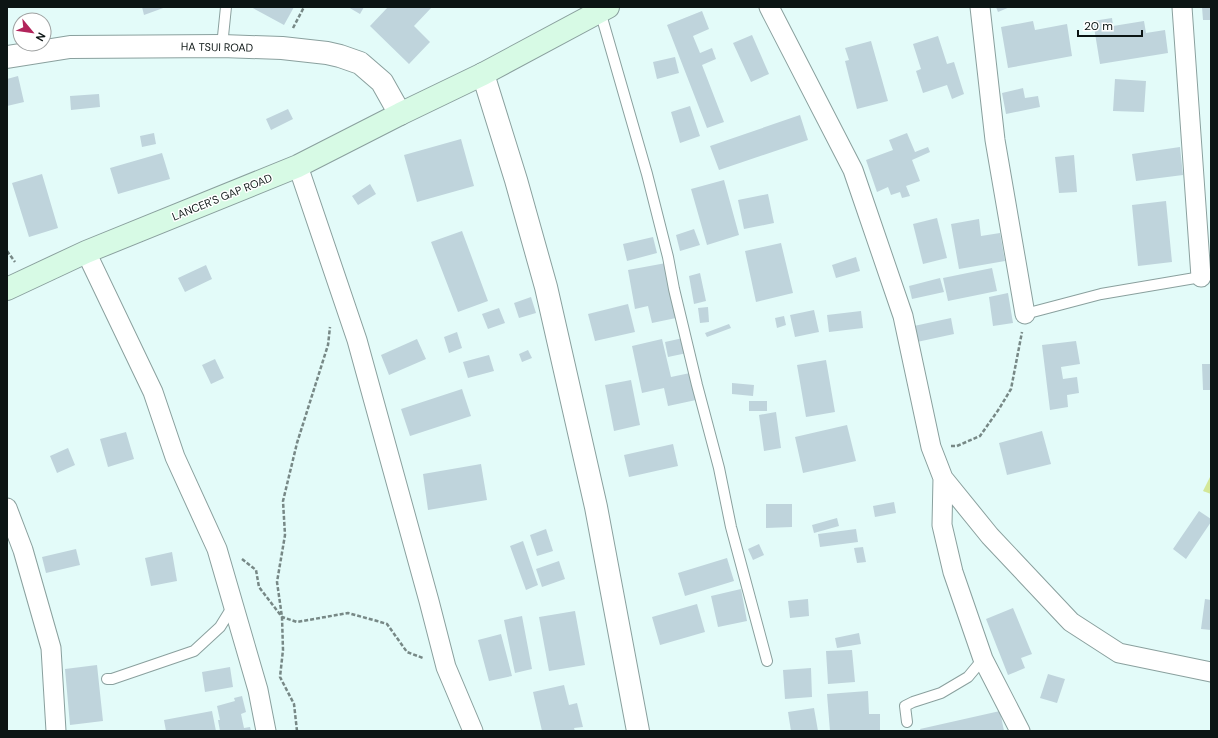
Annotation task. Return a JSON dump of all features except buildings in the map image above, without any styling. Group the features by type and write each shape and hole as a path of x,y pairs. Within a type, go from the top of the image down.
{"main road":[{"name":"LANCER'S GAP ROAD","path":"7,289 86,252 298,166 483,74 604,9"}],"street":[{"path":"769,7 853,170 903,316 931,447 943,478 990,536 1071,622 1119,653 1211,672"},
{"path":"980,7 995,140 1025,314"},
{"path":"1182,7 1201,277"},
{"name":"HA TSUI ROAD","path":"7,57 70,47 222,46 282,48 327,53 360,63 382,82 400,114"},
{"path":"483,74 516,180 546,287 596,507 638,731"},
{"path":"298,166 357,340 446,667 473,731"},
{"path":"86,252 152,392 175,457 217,549 258,690 266,731"},
{"path":"943,478 942,525 953,572 983,659 1020,731"},
{"path":"7,508 23,550 51,648 56,731"}],"lane":[{"path":"222,46 226,7"},
{"path":"604,9 648,174 696,385 719,468 732,527 767,661"},
{"path":"1025,314 1101,294 1201,277"},
{"path":"107,679 112,679 194,651 220,627 233,606"},
{"path":"906,722 905,706 947,689 968,676 983,659"}],"path":[{"path":"931,447 957,446 980,436 1011,389 1025,314"},
{"path":"297,731 294,704 280,677 283,650 282,617 277,582 285,535 283,501 297,443 328,345 331,320"},
{"path":"217,549 242,559 256,570 259,587 282,617 297,622 348,613 387,624 407,652 446,667"}],"green space":[{"path":"1211,475 1211,494 1203,491"}]}
